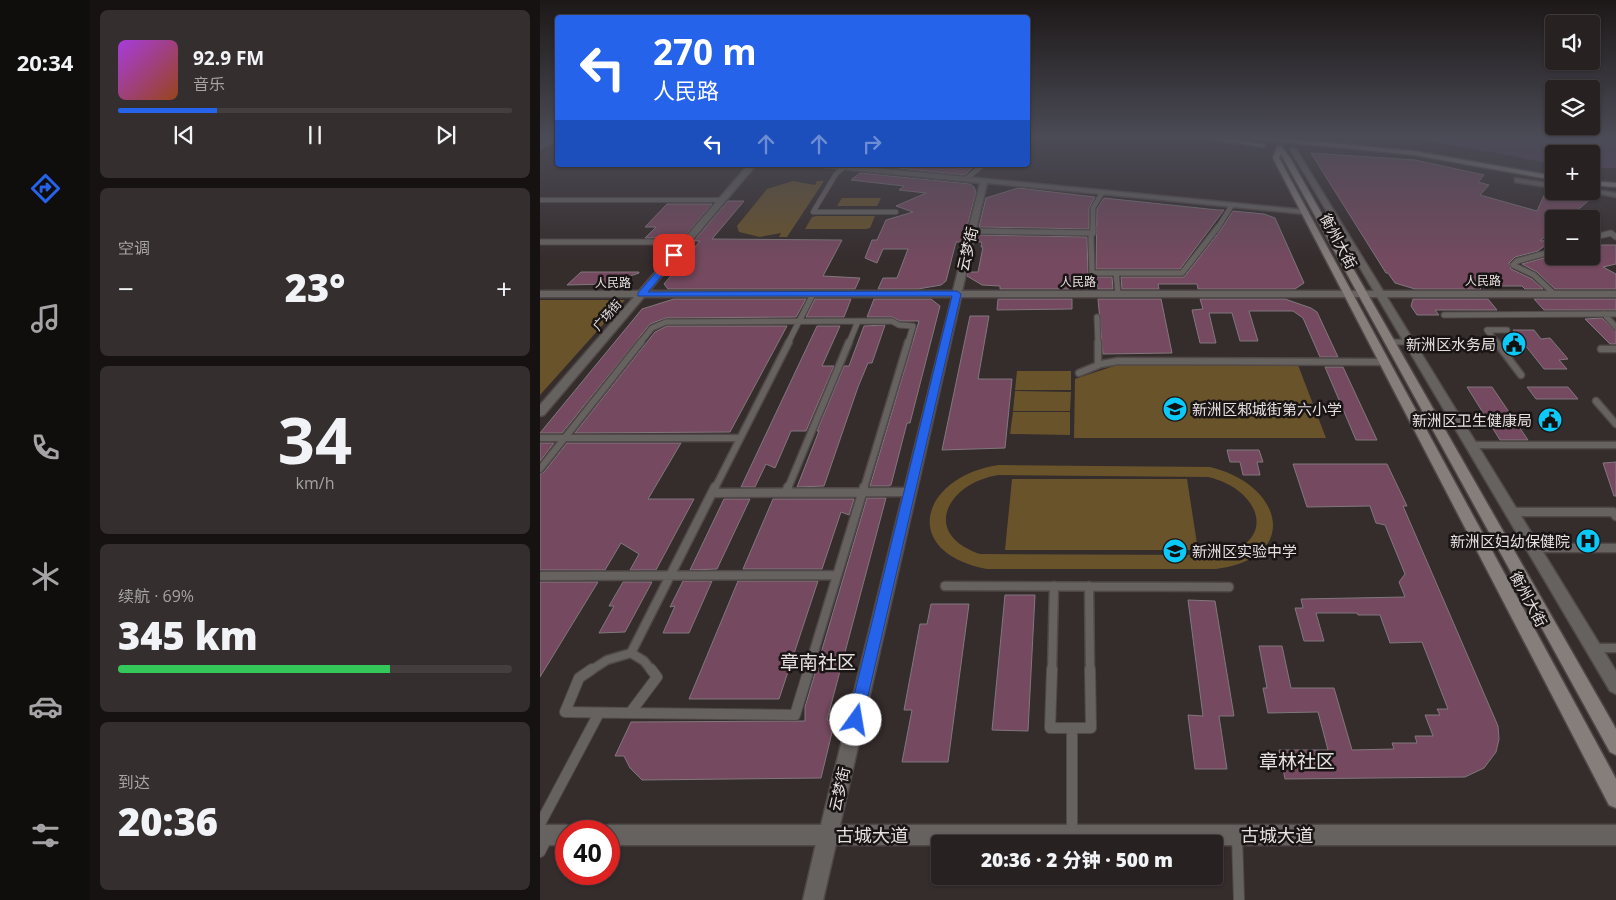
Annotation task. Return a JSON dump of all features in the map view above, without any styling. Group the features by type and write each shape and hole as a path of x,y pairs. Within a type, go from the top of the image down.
{"main road":[{"name":"衡州大街","path":"1287,179 1616,798"},
{"name":"衡州大街","path":"1299,179 1616,746"},
{"path":"1600,184 1615,185"}],"street":[{"name":"广场街","path":"540,412 740,179"},
{"path":"966,179 1305,212"},
{"path":"1313,179 1616,686"},
{"path":"1518,180 1545,184"},
{"name":"云梦街","path":"813,900 984,181"},
{"path":"1600,193 1616,195"},
{"name":"人民路","path":"540,294 1616,294"},
{"name":"古城大道","path":"620,835 931,835"},
{"name":"古城大道","path":"1223,835 1616,835"}],"lane":[{"path":"833,179 813,212 896,212"},
{"path":"1102,192 1092,208 1092,273 1182,273 1222,222 1232,205"},
{"path":"540,200 722,200"},
{"path":"972,231 1093,233"},
{"path":"1600,236 1611,233 1616,237"},
{"path":"540,242 686,242"},
{"path":"1545,253 1517,261 1513,265 1534,276 1553,293"},
{"path":"1116,273 1118,293"},
{"path":"540,469 652,328 658,324 666,322 799,322 892,321 899,325 913,326 795,715 565,712 579,678 607,660 631,653 712,492 740,438 799,322 813,294"},
{"path":"1604,314 1616,327"},
{"path":"1444,315 1616,314"},
{"path":"1097,317 1098,364"},
{"path":"786,492 858,321"},
{"path":"1507,330 1487,330 1521,375"},
{"path":"1390,342 1496,342"},
{"path":"1601,349 1616,349"},
{"path":"1079,373 1098,364 1118,361 1385,362"},
{"path":"1596,401 1615,420"},
{"path":"540,438 740,438"},
{"path":"1472,445 1616,446"},
{"path":"712,492 910,492"},
{"path":"1512,512 1613,512 1616,516"},
{"path":"1534,548 1616,548"},
{"path":"540,576 837,575"},
{"path":"944,586 1229,587"},
{"path":"1054,586 1050,728 1091,728 1089,586"},
{"path":"1594,648 1616,648"},
{"path":"630,713 657,677 644,661 631,653"},
{"path":"547,836 600,713"},
{"path":"1072,728 1072,835"},
{"path":"1237,835 1239,900"}],"shaded area":[{"path":"793,181 815,185 817,181 824,181 787,237 779,237 781,233 760,237 739,232 737,226 767,189"},
{"path":"842,198 881,198 877,206 837,206"},
{"path":"875,216 870,228 866,229 805,229 812,217"},
{"path":"540,300 625,300 540,395"},
{"path":"1117,365 1298,365 1326,438 1074,438 1075,379"},
{"path":"1017,371 1071,371 1071,390 1015,390"},
{"path":"1015,391 1071,392 1070,411 1013,411"},
{"path":"1013,412 1070,412 1070,435 1010,434"},
{"path":"999,465 1210,467 1235,476 1254,489 1267,504 1273,520 1271,536 1262,551 1243,562 1216,569 987,569 959,560 940,547 931,532 930,515 937,498 952,484 972,472","holes":["999,475 1208,477 1227,484 1242,494 1252,505 1256,518 1255,530 1248,541 1234,550 1213,555 980,554 961,545 950,534 946,522 948,509 955,498 966,487"]},
{"path":"1012,479 1187,479 1198,550 1005,550"}],"building":[{"path":"920,179 970,184 974,187 976,192 963,242 956,242 946,281 941,285 918,289 878,289 883,278 897,278 908,249 883,249 877,263 865,258 872,240 877,240 886,220 913,212 896,206 926,193 899,190 904,186 851,180"},
{"path":"1327,179 1481,179 1478,182 1489,185 1480,195 1537,211 1545,193 1545,200 1589,200 1578,210 1545,210 1545,237 1540,241 1545,241 1545,246 1538,251 1515,257 1509,263 1511,269 1532,279 1543,289 1525,289 1522,286 1478,286 1481,289 1415,289 1395,283 1386,273"},
{"path":"1018,188 1095,197 1089,208 1089,229 979,227 986,198"},
{"path":"1104,198 1224,210 1180,269 1096,269 1097,209"},
{"path":"728,201 744,201 712,239 842,240 823,276 860,278 855,289 668,289 664,284 700,241 694,241"},
{"path":"667,204 712,204 683,238 645,238 656,227 645,227"},
{"path":"1233,211 1264,214 1275,218 1304,283 1295,289 1198,289 1197,284 1158,284 1159,289 1122,289 1121,277 1184,277"},
{"path":"977,235 1087,237 1088,275 1092,277 1112,277 1113,289 1098,289 1097,284 1072,284 1072,289 1000,289 1000,286 982,285 967,276 968,272 978,272 983,247 981,247 982,242 975,242"},
{"path":"1600,245 1616,245 1616,264 1603,267 1616,274 1616,289 1555,289 1537,272 1522,264 1545,258 1545,265 1600,265"},
{"path":"581,272 639,273 607,284 567,285"},
{"path":"674,299 806,299 796,317 666,318 650,324 562,433 540,433 642,309"},
{"path":"815,299 851,299 844,317 806,317"},
{"path":"874,299 931,299 940,306 910,423 907,423 891,485 889,486 870,486 919,321 900,321 892,317 867,317"},
{"path":"998,299 1072,299 1072,309 997,310"},
{"path":"1098,299 1161,299 1172,353 1103,354"},
{"path":"1200,299 1285,299 1311,308 1317,312 1338,357 1320,357 1303,318 1293,311 1249,311 1258,341 1240,341 1232,313 1209,313 1216,343 1200,343 1192,310 1203,309"},
{"path":"1413,299 1488,299 1497,310 1435,310 1439,315 1417,315 1411,306"},
{"path":"1534,299 1616,299 1616,310 1544,310"},
{"path":"970,316 989,316 978,379 1012,379 1005,448 942,450"},
{"path":"1602,318 1616,331 1616,344 1610,344 1585,319"},
{"path":"885,325 872,363 868,363 858,387 824,486 797,487 819,431 817,431 844,366 849,366 864,326"},
{"path":"667,326 787,326 730,432 575,433 655,332"},
{"path":"817,326 840,326 822,366 834,366 806,431 791,431 775,468 766,464 755,487 741,487"},
{"path":"1513,330 1534,330 1541,339 1550,338 1568,359 1559,360 1567,369 1544,369"},
{"path":"1325,367 1343,367 1377,440 1356,440"},
{"path":"1467,387 1492,387 1528,440 1500,440"},
{"path":"1527,387 1568,387 1578,399 1536,399"},
{"path":"540,443 554,443 540,461"},
{"path":"567,443 681,443 648,499 694,499 656,570 630,570 639,554 621,543 605,570 540,570 540,474 544,472"},
{"path":"1227,450 1259,450 1263,462 1257,462 1260,475 1243,475 1240,462 1230,462"},
{"path":"1616,462 1616,496 1614,496 1603,463"},
{"path":"1293,464 1387,464 1407,506 1403,506 1498,726 1499,739 1496,752 1484,768 1465,777 1285,779 1279,750 1328,750 1318,712 1268,713 1263,688 1267,688 1259,646 1282,646 1291,688 1334,688 1352,750 1394,749 1392,743 1417,743 1415,736 1433,736 1425,715 1440,715 1437,709 1448,709 1422,642 1390,643 1380,615 1316,613 1324,641 1304,641 1295,608 1303,608 1301,599 1405,597 1399,582 1405,574 1385,525 1376,523 1370,506 1307,507"},
{"path":"867,498 886,498 827,720 835,720 821,778 642,780 630,768 624,756 615,756 631,722 805,721 805,707"},
{"path":"724,499 750,499 717,569 690,570"},
{"path":"773,499 854,499 849,515 841,512 822,569 743,569"},
{"path":"683,581 712,581 689,633 663,633 675,606 670,607"},
{"path":"738,581 818,581 779,699 689,699"},
{"path":"540,582 598,582 540,677"},
{"path":"623,582 652,582 625,632 599,633 614,606 609,606"},
{"path":"1005,595 1035,595 1028,731 992,730"},
{"path":"1188,600 1215,601 1234,716 1219,716 1227,769 1195,769 1188,715 1203,716"},
{"path":"931,604 969,604 948,762 902,762 912,710 904,710 920,624 927,624"}],"place":[{"name":"新洲区水务局","path":"1514,344"},
{"name":"新洲区邾城街第六小学","path":"1175,409"},
{"name":"新洲区卫生健康局","path":"1550,420"},
{"name":"新洲区妇幼保健院","path":"1588,541"},
{"name":"新洲区实验中学","path":"1175,551"}],"district":[{"name":"章南社区","path":"818,662"},
{"name":"章林社区","path":"1297,761"}],"route":[{"path":"674,255 641,294 957,294 856,720"}]}
